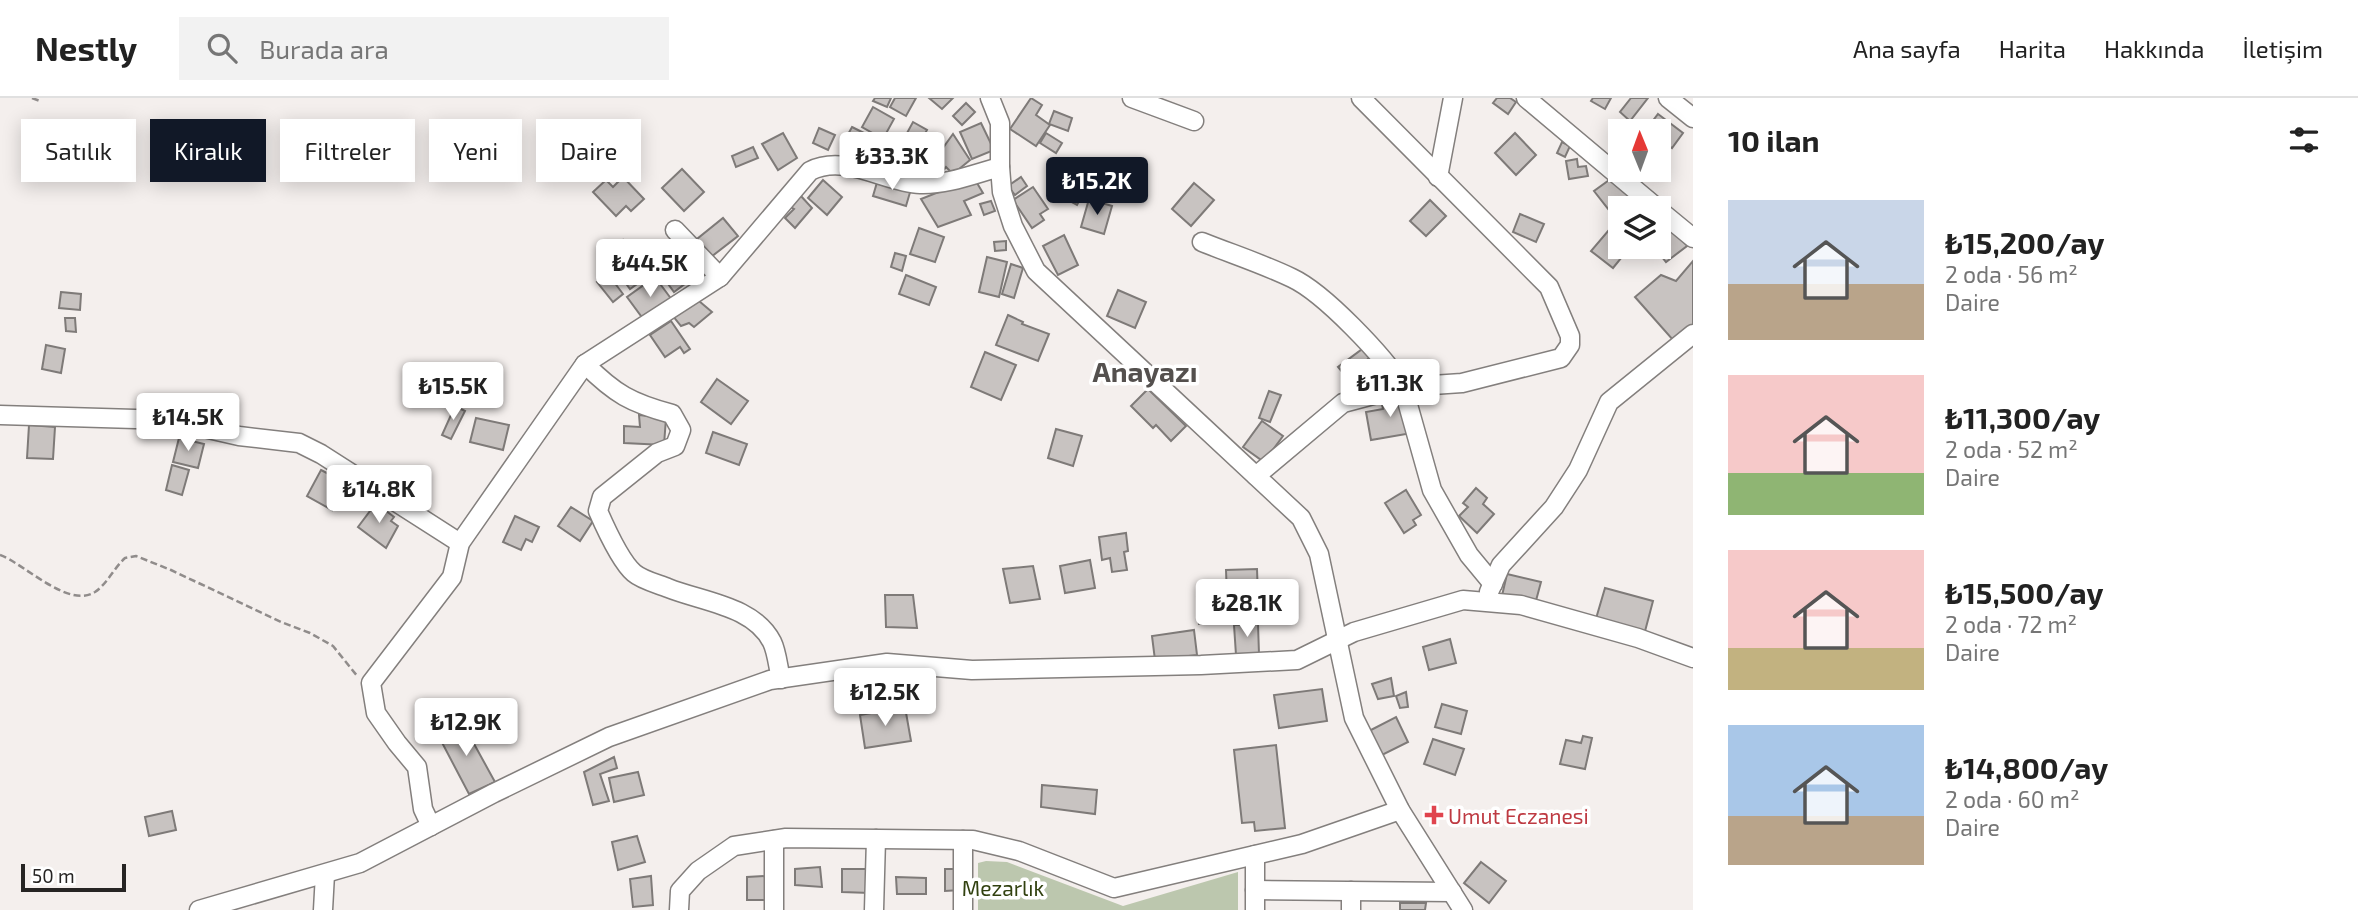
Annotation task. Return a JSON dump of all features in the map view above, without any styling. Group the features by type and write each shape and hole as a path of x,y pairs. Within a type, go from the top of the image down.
{"street":[{"path":"990,98 1000,123 1002,192 1013,226 1036,271 1301,518 1319,554 1354,718 1401,810 1464,909"},
{"path":"1132,98 1194,121"},
{"path":"1256,476 1343,403 1403,387 1462,383 1561,358 1570,345 1570,336 1549,287 1361,98"},
{"path":"1438,177 1453,98"},
{"path":"1526,98 1643,196"},
{"path":"1668,98 1693,118"},
{"path":"432,826 423,809 417,767 376,713 371,683 452,577 460,543 585,364 720,276 810,171 820,166 874,172 915,184 945,182 1000,167"},
{"path":"1671,220 1693,238"},
{"path":"675,230 720,276"},
{"path":"1202,242 1293,278 1315,292 1392,368 1403,387 1432,490 1469,555 1493,584"},
{"path":"1484,602 1501,565 1554,507 1577,470 1609,402 1693,334"},
{"path":"585,364 620,395 639,405 672,414 681,430 675,446 657,453 602,497 598,511 621,554 634,573 752,618 762,627 773,644 781,679"},
{"path":"0,415 169,420 239,436 299,443 321,454 460,543"},
{"path":"199,910 360,863 609,737 770,680 887,663 972,670 1297,660 1354,632 1463,600 1521,605 1638,638 1693,658"},
{"path":"679,910 680,891 698,871 734,846 774,839 973,840 1018,851 1114,888 1302,844 1401,810"},
{"path":"774,839 774,910"},
{"path":"874,910 876,839"},
{"path":"963,840 963,910"},
{"path":"1255,855 1255,910"},
{"path":"323,910 325,874"},
{"path":"1255,890 1452,892"},
{"path":"1351,891 1351,910"}],"path":[{"path":"32,98 40,101"},
{"path":"0,555 60,590 83,596 100,588 125,558 135,556 310,633 333,646 359,677 371,683"}],"green space":[{"name":"Mezarlık","path":"1007,862 1123,906 1238,872 1238,910 978,910 978,863"}],"building":[{"path":"875,98 891,98 887,107 873,101"},
{"path":"895,98 916,98 906,116 890,107"},
{"path":"929,98 953,98 942,109"},
{"path":"1031,98 1042,105 1036,115 1050,125 1036,146 1010,129"},
{"path":"1497,98 1510,98 1516,102 1508,114 1493,103"},
{"path":"1593,98 1611,98 1605,109 1591,101"},
{"path":"1631,98 1648,98 1632,119 1620,112"},
{"path":"966,103 975,112 962,125 953,116"},
{"path":"873,107 894,119 883,139 862,127"},
{"path":"1054,111 1072,118 1068,131 1049,124"},
{"path":"913,122 927,130 921,141 907,133"},
{"path":"981,123 994,150 972,159 960,132"},
{"path":"1671,124 1683,133 1671,147"},
{"path":"852,127 884,143 880,153 871,150 867,157 854,150 857,144 846,138"},
{"path":"819,128 835,135 828,150 813,143"},
{"path":"783,133 797,158 778,170 762,144"},
{"path":"1046,133 1062,143 1056,153 1040,143"},
{"path":"1515,133 1536,155 1516,175 1495,153"},
{"path":"953,134 970,160 953,174 946,167 937,178 927,170"},
{"path":"901,138 924,150 911,174 888,163"},
{"path":"1562,142 1570,146 1565,157 1557,153"},
{"path":"753,147 758,158 736,167 732,156"},
{"path":"1577,159 1578,167 1586,166 1588,176 1569,179 1566,161"},
{"path":"1068,161 1093,174 1077,205 1064,198 1067,194 1054,187"},
{"path":"682,169 704,192 684,211 662,188"},
{"path":"1021,177 1027,186 1015,195 1008,186"},
{"path":"974,178 983,193 964,201 971,215 938,227 921,199"},
{"path":"878,179 911,189 906,206 873,196"},
{"path":"823,180 842,197 827,215 808,198"},
{"path":"1608,181 1617,182 1632,193 1628,196 1608,196 1608,209 1594,191"},
{"path":"604,182 613,187 618,182 628,182 644,199 631,211 626,206 616,216 593,192"},
{"path":"1194,183 1214,200 1191,226 1172,209"},
{"path":"1033,187 1048,209 1040,214 1044,220 1032,228 1013,200"},
{"path":"800,195 812,208 795,228 785,218 794,209 789,206"},
{"path":"1089,199 1112,206 1104,234 1081,227"},
{"path":"1430,200 1446,216 1426,236 1410,221"},
{"path":"991,201 995,211 984,215 980,204"},
{"path":"1520,214 1544,224 1536,242 1513,232"},
{"path":"723,218 738,236 711,257 697,239"},
{"path":"1671,226 1687,246 1671,258"},
{"path":"919,228 944,237 935,262 910,254"},
{"path":"1608,231 1608,259 1620,259 1613,268 1591,251"},
{"path":"1064,235 1078,265 1058,275 1043,246"},
{"path":"623,240 630,252 607,267 599,255"},
{"path":"1006,241 1006,250 995,251 994,242"},
{"path":"895,253 906,256 902,271 891,267"},
{"path":"638,256 651,274 630,289 617,271"},
{"path":"987,257 1007,262 999,297 979,292"},
{"path":"1693,261 1693,326 1673,340 1635,297 1661,275 1676,281"},
{"path":"683,262 694,277 674,292 663,277"},
{"path":"1011,264 1023,268 1014,298 1002,294"},
{"path":"608,274 623,294 613,302 597,282"},
{"path":"906,275 936,287 929,305 899,294"},
{"path":"655,277 672,300 644,320 627,297"},
{"path":"1118,290 1146,302 1135,328 1107,316"},
{"path":"61,292 81,294 80,310 59,308"},
{"path":"699,301 712,312 694,327 689,323 681,326 673,316"},
{"path":"1008,315 1023,322 1022,324 1049,334 1038,361 996,345"},
{"path":"65,318 75,318 76,332 66,331"},
{"path":"671,321 690,349 684,353 680,347 665,357 650,335"},
{"path":"46,345 65,349 61,373 42,369"},
{"path":"1365,347 1372,356 1364,362 1371,371 1353,385 1338,367"},
{"path":"985,352 1016,365 1001,400 971,387"},
{"path":"717,379 748,401 731,424 701,402"},
{"path":"1148,389 1186,426 1171,441 1156,425 1153,428 1131,406"},
{"path":"1269,391 1281,395 1270,422 1259,418"},
{"path":"1404,394 1412,433 1371,440 1366,412 1383,409 1381,399"},
{"path":"455,406 465,411 451,439 442,435"},
{"path":"639,415 666,418 664,445 624,443 624,426 640,427"},
{"path":"476,418 509,425 503,450 470,442"},
{"path":"1262,421 1283,436 1264,462 1243,447"},
{"path":"29,425 55,427 53,459 27,458"},
{"path":"1056,429 1082,436 1073,466 1048,458"},
{"path":"713,432 747,444 739,465 706,453"},
{"path":"179,438 204,444 198,468 173,462"},
{"path":"172,465 189,470 182,495 166,490"},
{"path":"321,470 346,483 332,510 307,496"},
{"path":"1476,488 1487,498 1483,504 1494,514 1477,533 1459,516 1468,507 1463,503"},
{"path":"1406,490 1421,515 1413,520 1416,525 1404,533 1385,503"},
{"path":"376,503 394,517 391,521 398,526 386,548 358,527"},
{"path":"571,507 593,521 580,541 558,526"},
{"path":"515,516 539,527 532,542 526,539 521,550 503,542"},
{"path":"1126,533 1128,551 1124,552 1127,570 1112,572 1110,558 1102,560 1099,537"},
{"path":"1090,560 1095,588 1065,593 1060,566"},
{"path":"1033,566 1040,599 1010,603 1003,569"},
{"path":"1257,569 1258,597 1227,598 1226,570"},
{"path":"1507,574 1541,582 1534,608 1501,600"},
{"path":"1605,588 1653,601 1644,635 1595,622"},
{"path":"885,595 913,595 917,628 886,627"},
{"path":"1224,595 1226,622 1199,624 1197,597"},
{"path":"1258,624 1259,654 1236,655 1234,625"},
{"path":"1194,630 1197,655 1155,660 1152,636"},
{"path":"1450,639 1456,663 1429,670 1423,647"},
{"path":"1391,678 1394,696 1378,699 1372,684"},
{"path":"1322,689 1327,721 1279,728 1274,695"},
{"path":"1406,692 1408,707 1400,708 1396,696"},
{"path":"1442,704 1467,711 1461,734 1435,727"},
{"path":"905,707 911,741 865,748 860,715"},
{"path":"1396,717 1408,742 1382,755 1369,731"},
{"path":"462,722 495,782 469,794 437,733"},
{"path":"1583,736 1592,738 1585,769 1560,764 1566,740 1581,743"},
{"path":"1433,739 1464,749 1455,775 1424,764"},
{"path":"1276,745 1285,828 1255,831 1254,822 1242,823 1234,750"},
{"path":"614,757 617,768 600,774 609,801 593,805 584,772"},
{"path":"638,772 644,795 614,802 609,778"},
{"path":"1042,785 1097,790 1095,814 1041,807"},
{"path":"172,811 176,830 149,836 145,817"},
{"path":"637,836 645,862 618,870 612,842"},
{"path":"1481,862 1506,881 1489,903 1464,883"},
{"path":"820,867 822,887 795,885 795,869"},
{"path":"842,869 871,869 870,893 842,892"},
{"path":"945,869 960,869 961,890 945,891"},
{"path":"651,876 653,905 633,907 630,879"},
{"path":"766,876 766,900 747,900 747,877"},
{"path":"896,877 926,878 926,894 897,894"},
{"path":"1400,903 1426,903 1425,910 1400,910"}],"place":[{"name":"Umut Eczanesi","path":"1434,815"}],"district":[{"name":"Anayazı","path":"1145,371"}]}
